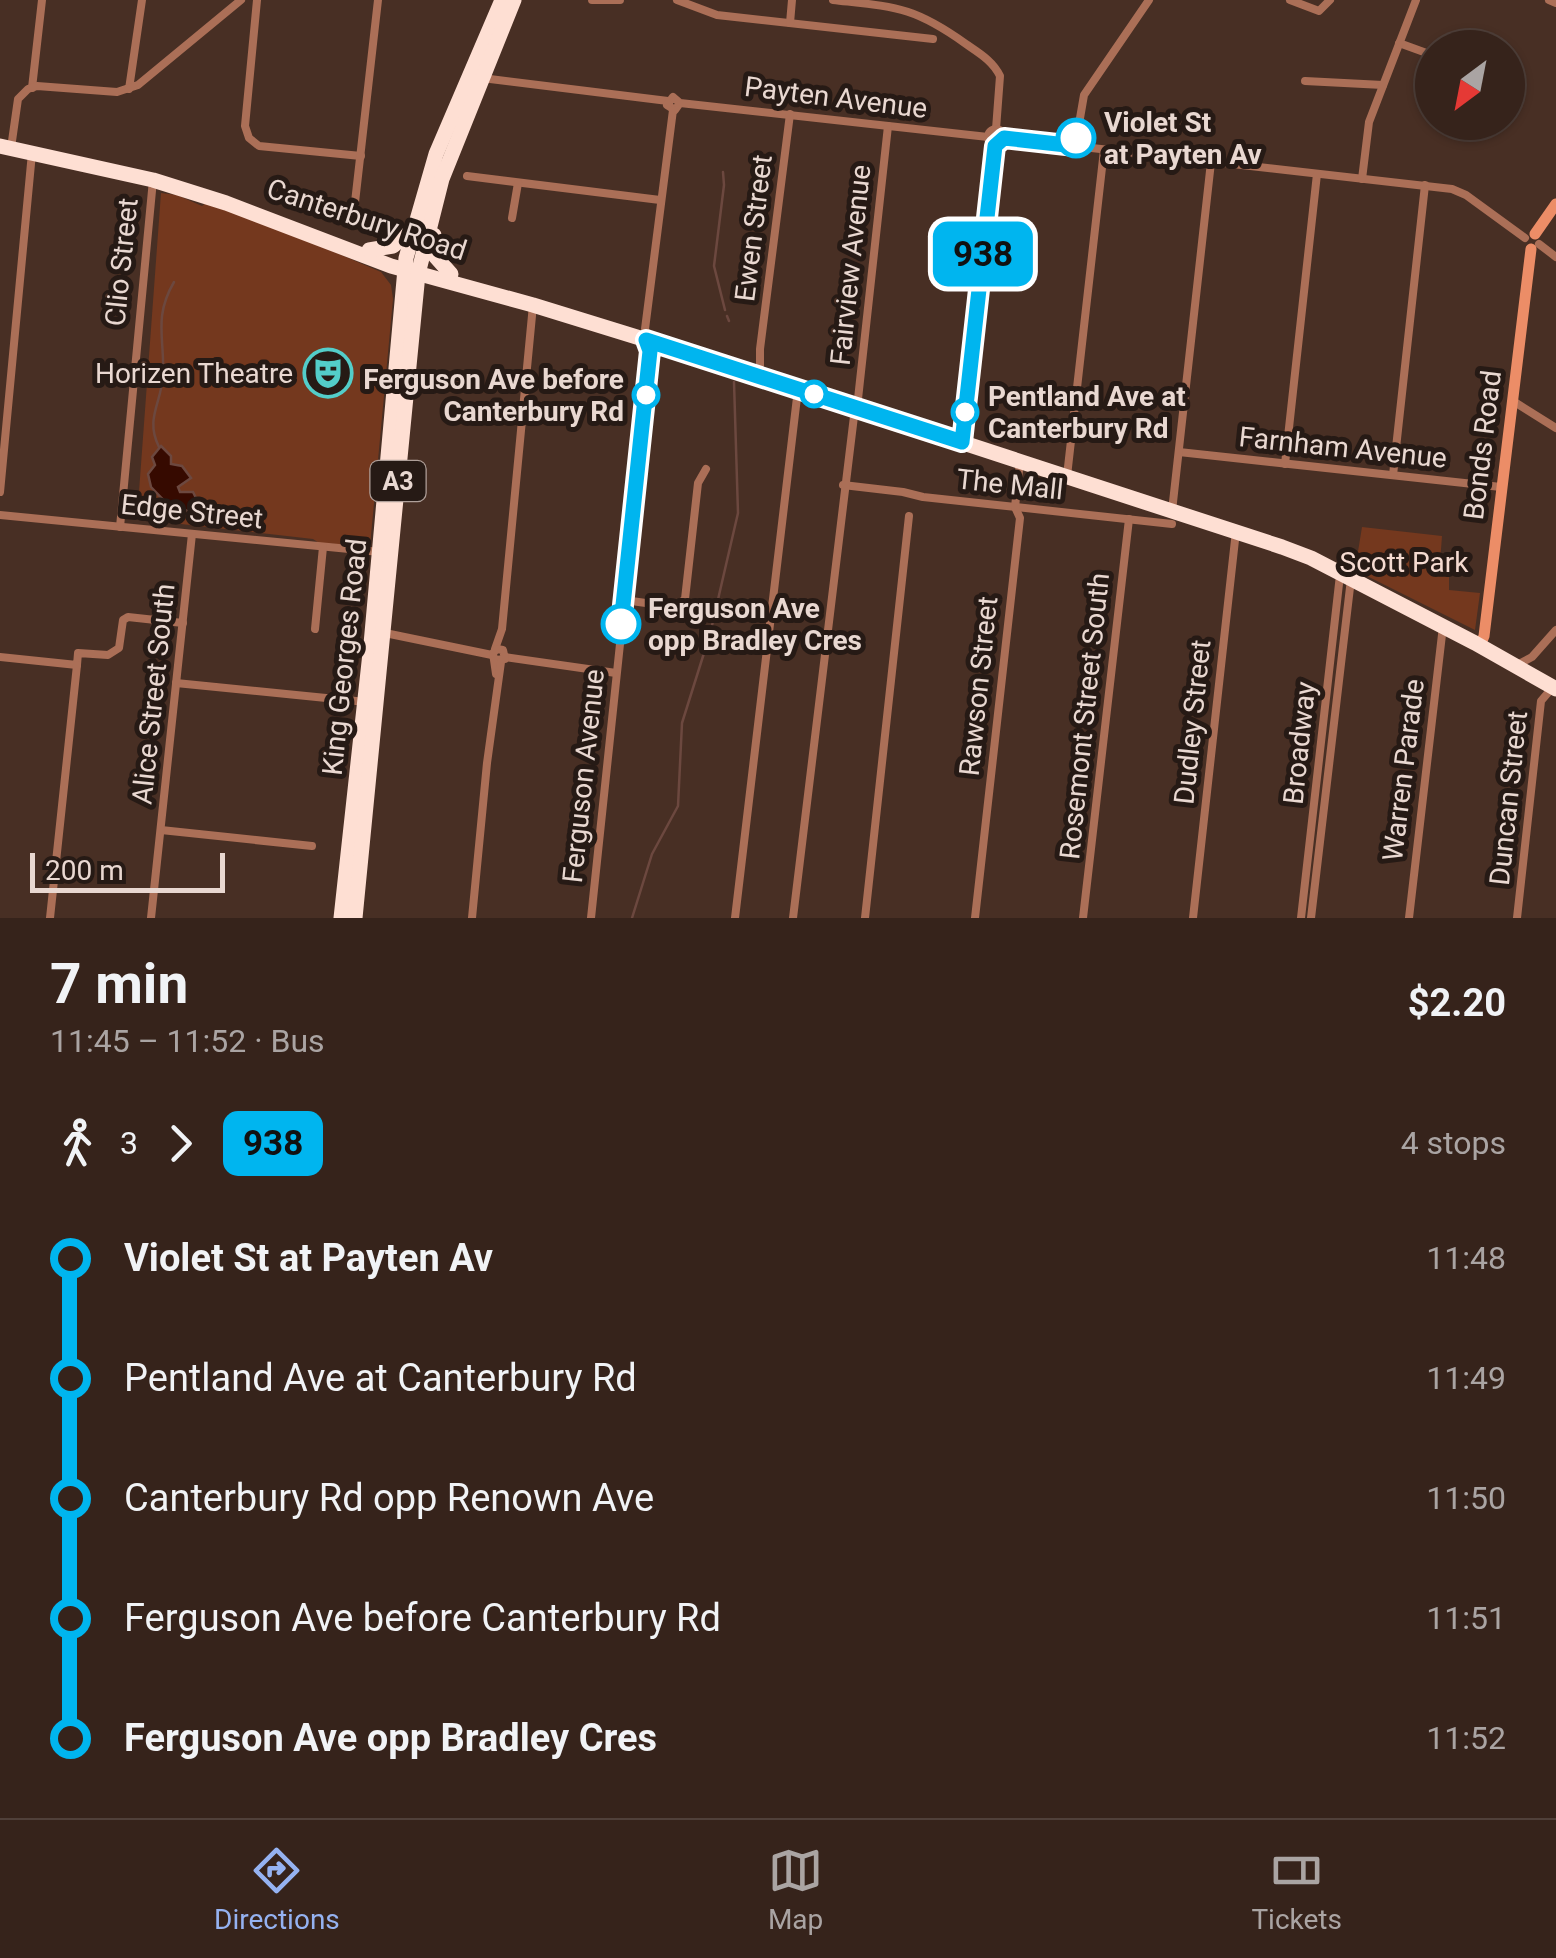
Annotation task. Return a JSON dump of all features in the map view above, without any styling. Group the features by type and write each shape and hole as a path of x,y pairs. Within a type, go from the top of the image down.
{"highway":[{"name":"King Georges Road","path":"341,918 385,633 414,228 436,154 502,0"},
{"name":"King Georges Road","path":"412,268 514,0"},
{"name":"Canterbury Road","path":"6,147 153,180 268,212 372,255 1067,476 1172,517 1296,552 1554,688"},
{"path":"436,202 433,251 451,274"},
{"path":"414,228 400,243 372,255 392,277 408,311 439,288 490,292"},
{"name":"Canterbury Road","path":"412,268 451,274 476,282 490,292"},
{"name":"King Georges Road","path":"355,918 380,552 408,311"}],"main road":[{"name":"Bonds Road","path":"1480,646 1533,242 1556,204"}],"street":[{"path":"32,88 42,0"},
{"path":"129,88 142,0"},
{"path":"6,147 18,99 32,88 114,92 129,88 242,0"},
{"path":"257,0 245,126 249,138 259,146 360,156"},
{"path":"354,211 378,0"},
{"path":"592,0 620,0"},
{"path":"677,0 717,15 933,39"},
{"path":"790,22 792,0"},
{"path":"833,0 902,8 926,17 996,66 1000,76 996,129 988,137 995,146"},
{"path":"1075,146 1084,95 1149,0"},
{"path":"1290,0 1320,11 1330,0"},
{"path":"1362,178 1368,122 1416,0"},
{"path":"1549,0 1556,3"},
{"path":"1399,43 1415,49"},
{"path":"135,56 140,68 149,74"},
{"path":"482,78 668,100 668,107 676,106"},
{"path":"1305,81 1383,85"},
{"name":"Payten Avenue","path":"676,106 790,114 988,137"},
{"name":"Ferguson Avenue","path":"591,918 650,351 645,330 676,106"},
{"name":"Ewen Street","path":"756,375 790,114"},
{"name":"Fairview Avenue","path":"793,918 888,126"},
{"path":"996,129 1004,138"},
{"path":"962,442 995,146 1004,138 1462,192 1556,257"},
{"path":"1067,476 1104,150"},
{"path":"0,492 32,153"},
{"path":"1172,517 1211,162"},
{"path":"1285,464 1317,174"},
{"path":"467,176 660,200"},
{"name":"Clio Street","path":"120,527 153,180"},
{"path":"512,218 518,183"},
{"path":"1392,476 1425,186"},
{"path":"472,918 496,676 504,656 502,629 534,305"},
{"path":"735,918 798,389"},
{"path":"1513,401 1556,428"},
{"name":"Farnham Avenue","path":"1179,452 1501,488"},
{"name":"Rawson Street","path":"975,918 1020,522 1015,507 1020,461"},
{"path":"624,600 675,607 686,598 698,483 706,469"},
{"name":"The Mall","path":"844,485 1128,519 1172,517"},
{"name":"Edge Street","path":"0,515 380,552"},
{"path":"865,918 909,516"},
{"name":"Rosemont Street South","path":"1083,918 1128,519"},
{"name":"Dudley Street","path":"1192,918 1236,532"},
{"name":"Alice Street South","path":"152,918 192,534"},
{"path":"315,629 323,547"},
{"name":"Broadway","path":"1301,918 1346,576"},
{"name":"Broadway","path":"1312,918 1346,576"},
{"path":"50,918 78,653 108,655 119,648 123,620 128,617 183,623"},
{"name":"Warren Parade","path":"1409,918 1442,626"},
{"path":"1515,666 1532,657 1556,630"},
{"path":"385,633 616,673"},
{"path":"0,657 77,665"},
{"path":"176,682 372,703"},
{"name":"Duncan Street","path":"1518,918 1541,701 1554,688"},
{"path":"161,830 312,846"}],"green space":[{"path":"161,193 202,206 206,203 281,229 381,272 391,285 393,299 370,546 137,519"},
{"name":"Scott Park","path":"1362,527 1442,536 1439,576 1449,577 1449,590 1480,593 1475,630 1355,570"}],"shaded area":[{"path":"161,446 171,456 171,464 182,466 191,478 178,487 180,492 193,492 198,502 190,510 175,512 151,487 148,474 155,465 152,457"}],"waterway":[{"path":"723,172 714,266 725,310"},
{"path":"159,447 153,428 163,376 162,318 174,282"},
{"path":"727,316 729,321"},
{"path":"632,918 652,854 678,806 682,723 710,634 738,513 734,382"}],"bus line":[{"name":"938","path":"621,624 650,351 646,340 962,442 995,146 1004,138 1075,146 1076,138"}],"place":[{"name":"Violet St at Payten Av","path":"1076,138"},
{"name":"Horizen Theatre","path":"328,373"},
{"name":"Ferguson Ave before Canterbury Rd","path":"646,395"},
{"name":"Pentland Ave at Canterbury Rd","path":"965,412"},
{"name":"Ferguson Ave opp Bradley Cres","path":"621,624"}]}
